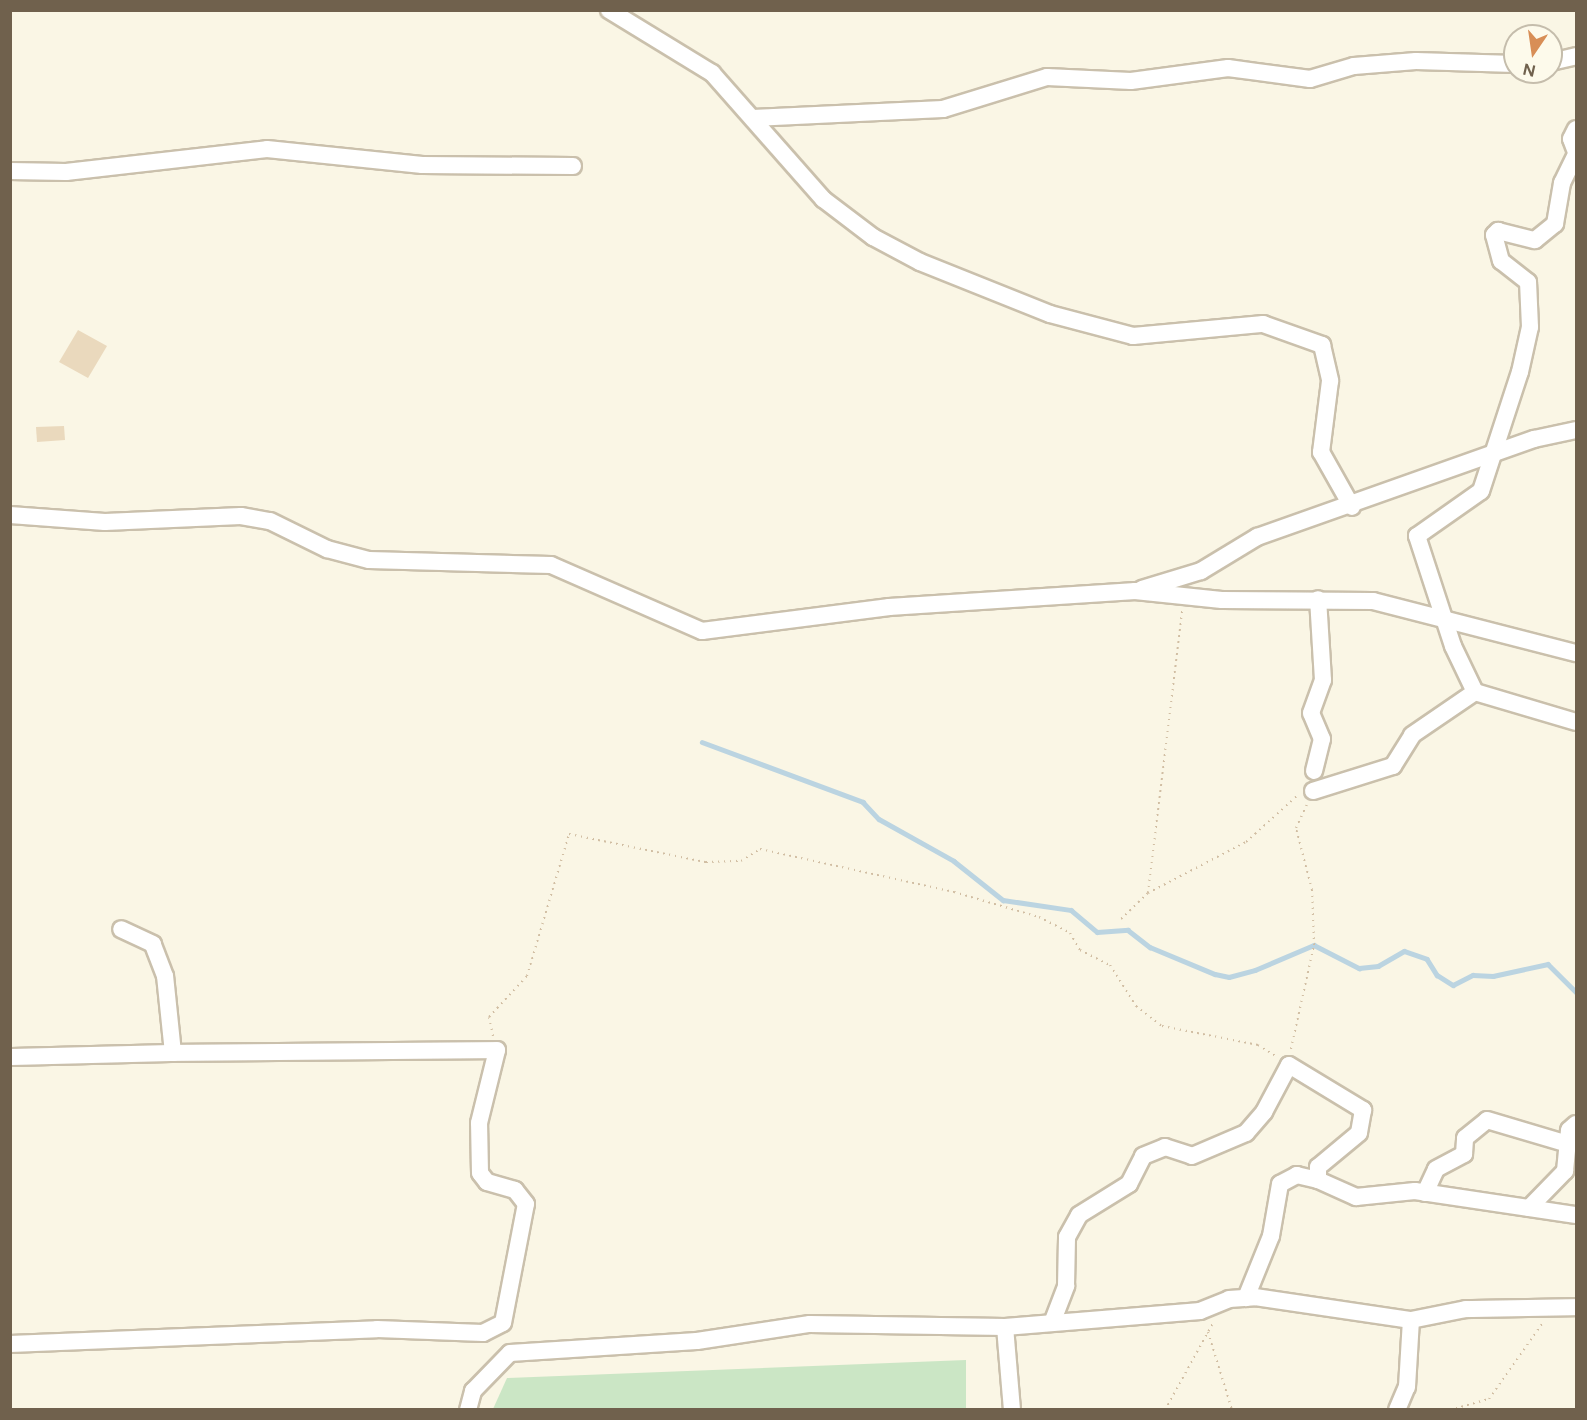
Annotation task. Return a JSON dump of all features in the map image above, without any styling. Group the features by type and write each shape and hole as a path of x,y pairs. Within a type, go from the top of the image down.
{"street":[{"path":"609,10 712,73 823,199 873,237 1050,314 1132,336 1263,324 1323,345 1330,381 1321,452 1352,507"},
{"path":"753,118 943,109 1047,77 1131,81 1228,68 1310,79 1354,66 1416,61 1503,64"},
{"path":"1474,692 1445,620 1417,536 1481,491 1497,455 1530,327 1528,282 1501,261 1494,235 1498,231 1535,240 1555,224 1562,183 1576,153 1571,139 1576,129"},
{"path":"10,171 66,172 267,149 422,165 573,166"},
{"path":"1135,591 1201,571 1257,537 1352,507 1497,455 1534,439 1576,430"},
{"path":"10,514 105,522 241,516 270,521 327,549 369,560 551,565 702,631 889,608 1135,591 1184,597 1372,601 1576,653"},
{"path":"1314,771 1322,739 1311,713 1323,680 1318,599"},
{"path":"1474,692 1576,722"},
{"path":"1313,791 1393,766 1412,735 1474,692"},
{"path":"121,929 153,944 165,976 173,1053"},
{"path":"10,1057 497,1050 479,1123 480,1173 487,1182 515,1190 526,1204 509,1305 494,1330"},
{"path":"1052,1323 1066,1286 1067,1237 1079,1215 1129,1184 1143,1156 1165,1147 1192,1156 1246,1133 1264,1112 1289,1065 1363,1110 1359,1133 1318,1167 1318,1180"},
{"path":"1425,1193 1436,1169 1464,1154 1465,1138 1487,1120 1568,1144"},
{"path":"1529,1208 1565,1171 1568,1144 1576,1124"},
{"path":"1246,1298 1270,1236 1280,1184 1297,1175 1318,1180 1356,1197 1425,1193 1576,1215"},
{"path":"468,1410 473,1391 510,1353 697,1341 810,1324 1005,1327 1200,1311 1223,1302 1246,1298 1296,1299 1315,1307 1411,1320 1466,1309 1549,1305 1576,1307"},
{"path":"1397,1410 1407,1387 1411,1320"},
{"path":"1005,1327 1012,1410"},
{"path":"10,1344 377,1329 494,1330"},
{"path":"494,1330 510,1353"}],"path":[{"path":"1148,893 1184,597"},
{"path":"1121,919 1148,893 1246,842 1293,796 1313,791"},
{"path":"497,1050 489,1017 527,976 569,834 706,862 741,861 760,849 954,892 1039,917 1070,933 1080,950 1110,966 1136,1006 1162,1026 1258,1045 1289,1065 1314,945 1312,890 1296,828 1313,791"},
{"path":"1165,1410 1223,1302"},
{"path":"1450,1410 1489,1399 1540,1329 1549,1305"},
{"path":"1208,1332 1232,1410"}],"green space":[{"path":"966,1360 966,1409 493,1409 507,1378"}],"building":[{"path":"78,330 107,346 88,378 59,362"},
{"path":"64,426 65,440 37,442 36,427"}],"waterway":[{"path":"702,742 863,802 879,819 954,861 1003,900 1071,910 1097,932 1128,930 1150,947 1215,974 1229,977 1255,970 1314,945 1359,968 1378,966 1404,951 1427,959 1437,975 1453,985 1473,975 1493,976 1548,964 1576,992"}]}
